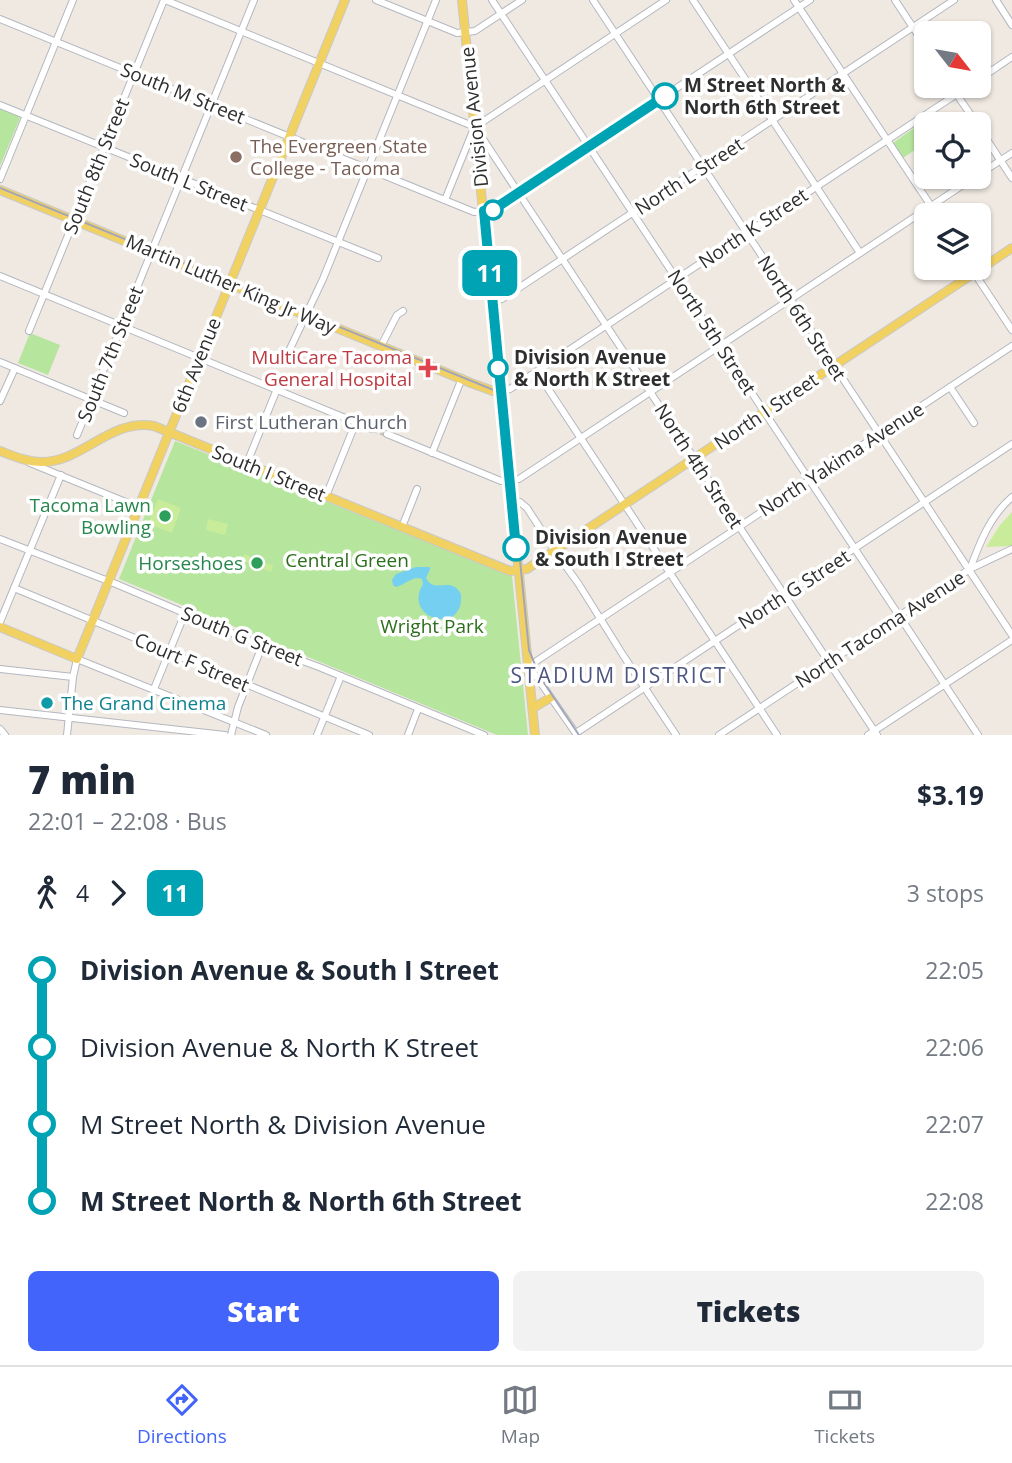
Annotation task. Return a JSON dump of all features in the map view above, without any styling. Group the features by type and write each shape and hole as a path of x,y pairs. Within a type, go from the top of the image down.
{"main road":[{"name":"6th Avenue","path":"77,659 345,0"},
{"name":"Division Avenue","path":"463,0 535,735"},
{"name":"Martin Luther King Jr Way","path":"0,190 493,391 501,391"},
{"name":"North I Street","path":"991,260 1012,248"},
{"name":"North I Street","path":"519,570 527,569 555,551 959,280"},
{"name":"South I Street","path":"0,451 36,462 54,461 118,430 148,425 510,571 519,570"},
{"path":"0,627 77,659"},
{"path":"533,708 550,698"}],"street":[{"path":"0,179 73,0"},
{"path":"164,0 475,127"},
{"name":"South 8th Street","path":"29,331 164,0"},
{"name":"South 7th Street","path":"77,435 254,0"},
{"path":"376,0 457,33 475,31 522,0"},
{"path":"289,351 310,309 436,0"},
{"name":"North 5th Street","path":"492,0 978,735"},
{"name":"North 6th Street","path":"593,0 1012,635"},
{"path":"445,200 475,127 666,0"},
{"path":"693,0 860,253"},
{"path":"794,0 929,203"},
{"path":"484,211 492,210 519,193 810,0"},
{"path":"895,0 913,27"},
{"name":"North L Street","path":"492,301 501,300 954,0"},
{"path":"996,0 1012,25"},
{"name":"South M Street","path":"0,19 474,212 484,211"},
{"path":"991,71 1012,57"},
{"name":"North K Street","path":"501,391 510,389 537,372 951,98"},
{"name":"South L Street","path":"0,105 378,258"},
{"name":"North 4th Street","path":"475,127 830,662 873,734"},
{"path":"991,146 1012,178"},
{"path":"991,166 1012,153"},
{"path":"936,203 957,189"},
{"path":"387,434 501,481 519,479 914,217"},
{"path":"0,276 372,429"},
{"path":"980,280 1012,330"},
{"path":"381,346 397,315 403,311"},
{"name":"North Yakima Avenue","path":"529,666 1012,346"},
{"path":"0,362 124,413"},
{"path":"0,401 15,368"},
{"path":"537,372 776,735"},
{"path":"432,453 462,378"},
{"path":"950,387 974,423"},
{"path":"247,463 276,390"},
{"path":"327,496 356,422"},
{"name":"North G Street","path":"575,734 1012,444"},
{"path":"18,458 138,507"},
{"path":"0,622 61,475"},
{"path":"402,527 418,489"},
{"name":"North Tacoma Avenue","path":"719,735 970,569 990,523 1012,497"},
{"path":"512,501 524,504 676,735"},
{"name":"South G Street","path":"0,538 484,735"},
{"path":"970,569 1012,549"},
{"name":"Court F Street","path":"14,588 369,735"},
{"path":"154,689 185,613"},
{"path":"873,734 1012,640"},
{"path":"231,735 233,721 262,646"},
{"path":"77,659 266,735"},
{"name":"6th Avenue","path":"67,735 77,659"},
{"path":"529,666 575,734"},
{"path":"0,669 73,677"},
{"path":"317,735 341,676"},
{"path":"408,735 418,709"},
{"path":"0,710 225,735"},
{"path":"0,730 5,735"}],"green space":[{"path":"0,107 20,118 0,166"},
{"path":"914,128 914,150 903,158 893,143"},
{"path":"30,333 60,345 48,375 18,363"},
{"name":"Wright Park","path":"175,441 512,576 528,735 497,735 119,579"},
{"name":"Tacoma Lawn Bowling","path":"158,499 181,508 172,533 148,524"},
{"path":"1012,512 1012,546 986,547 1000,525"},
{"path":"208,519 228,524 225,535 206,530"},
{"name":"Horseshoes","path":"244,554 273,566 271,572 242,560"}],"water":[{"path":"416,567 430,567 426,578 429,583 451,585 459,591 461,602 457,612 450,618 433,617 425,612 420,605 419,595 422,579 416,578 396,587 393,585 392,580 396,574"}],"tunnel":[{"path":"372,429 387,434"}],"tram line":[{"path":"0,188 496,391 503,402 529,650 540,677 579,735"}],"bus line":[{"name":"11","path":"516,548 484,211 494,209 665,96"}],"place":[{"name":"M Street North & North 6th Street","path":"665,96"},
{"name":"The Evergreen State College - Tacoma","path":"236,157"},
{"name":"MultiCare Tacoma General Hospital","path":"428,368"},
{"name":"Division Avenue & North K Street","path":"498,368"},
{"name":"First Lutheran Church","path":"201,422"},
{"name":"Tacoma Lawn Bowling","path":"165,516"},
{"name":"Division Avenue & South I Street","path":"516,548"},
{"name":"Horseshoes","path":"257,563"},
{"name":"The Grand Cinema","path":"47,703"}],"district":[{"name":"STADIUM DISTRICT","path":"619,676"}],"park label":[{"name":"Central Green","path":"347,560"}]}
